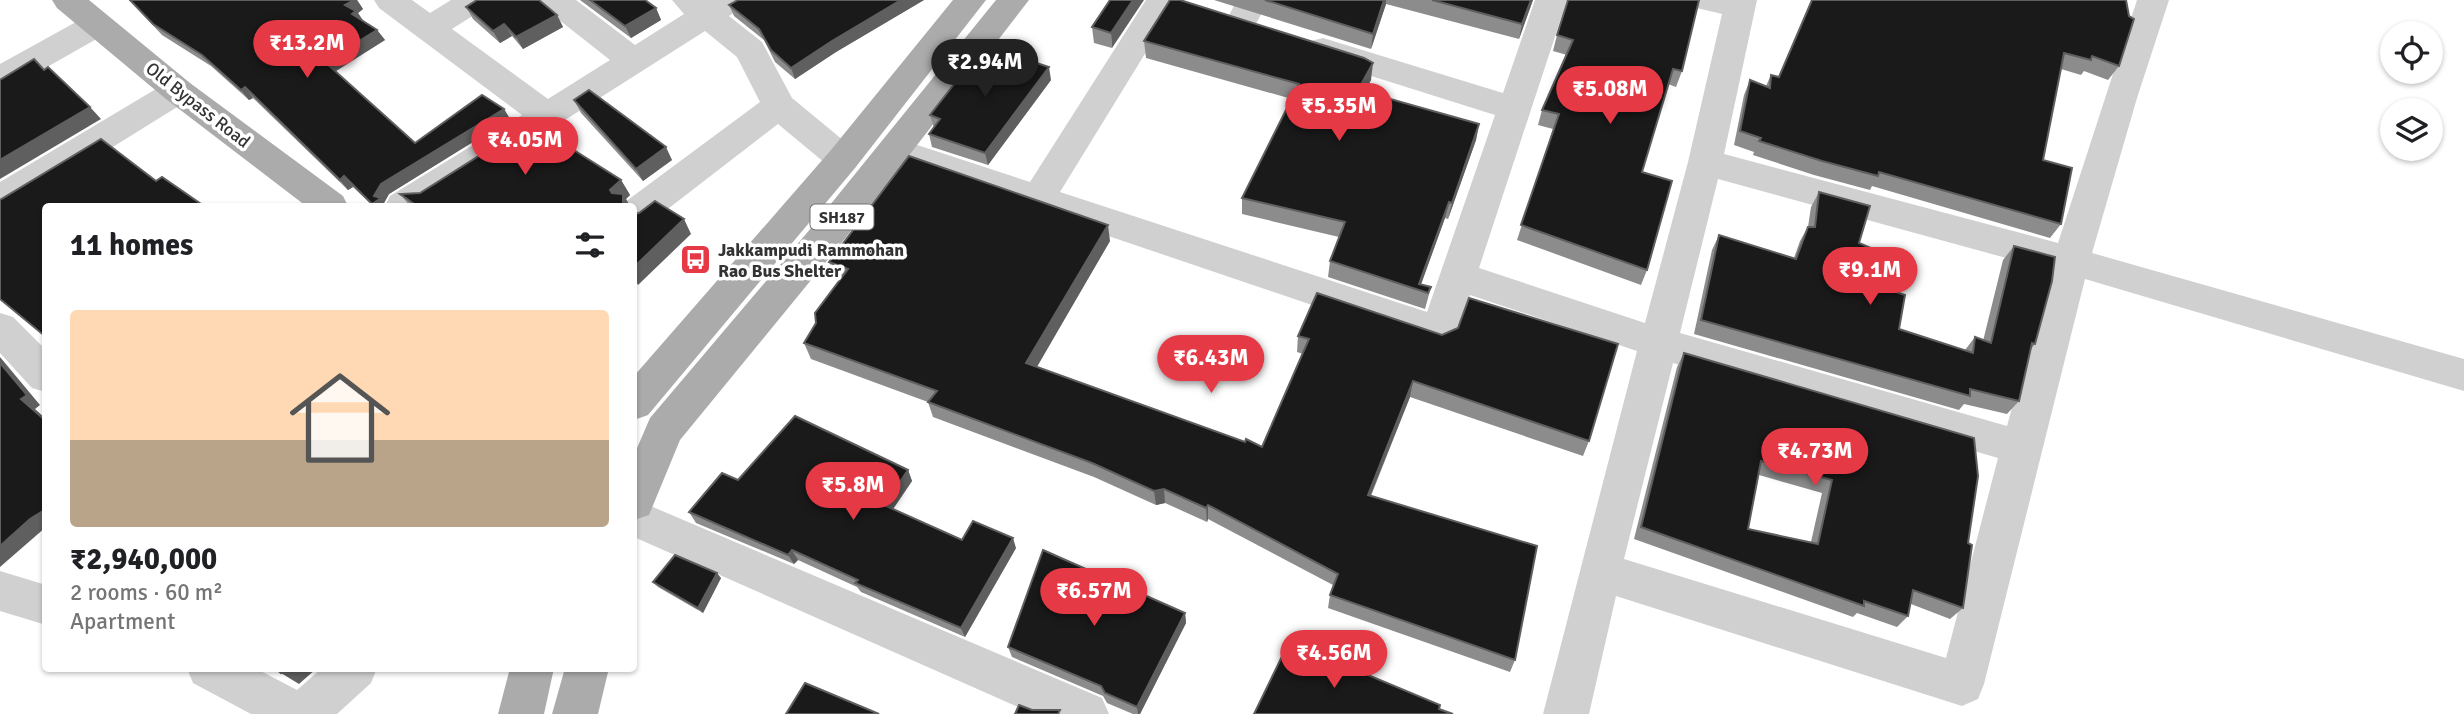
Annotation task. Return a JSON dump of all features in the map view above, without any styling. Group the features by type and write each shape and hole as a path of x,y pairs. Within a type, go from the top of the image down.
{"main road":[{"name":"SH187","path":"637,399 843,159 970,0"},
{"name":"SH187","path":"637,486 649,422 896,150 1013,0"},
{"name":"Old Bypass Road","path":"87,9 178,91 326,203"},
{"path":"521,714 531,672"},
{"path":"575,714 586,672"}],"street":[{"path":"390,0 546,115"},
{"path":"430,28 474,0"},
{"path":"555,0 634,61"},
{"path":"1039,197 1162,0"},
{"path":"896,150 1439,332 1551,0"},
{"path":"1600,570 1962,684 2020,447 2071,261 2132,57 2153,0"},
{"path":"1566,714 1600,570 1705,162 1729,2"},
{"path":"408,203 634,61 708,5 750,50 779,106 843,159"},
{"path":"0,79 87,9"},
{"path":"1234,17 1514,109"},
{"path":"0,199 178,91"},
{"path":"637,213 779,106"},
{"path":"1705,162 2071,261 2464,375"},
{"path":"1458,276 1659,343 2020,447"},
{"path":"0,328 42,372"},
{"path":"637,519 1086,714"},
{"path":"0,591 42,604"},
{"path":"217,672 296,714"},
{"path":"304,714 351,672"}],"building":[{"path":"130,0 354,0 345,5 356,11 352,14 377,30 325,62 415,143 482,95 504,109 381,184 374,196 381,198 371,203 344,176 340,180 245,87 241,90 202,55 153,24"},
{"path":"477,0 539,0 557,15 516,37 504,24 493,31 466,7"},
{"path":"590,0 645,0 656,8 625,26"},
{"path":"738,0 901,0 791,68 771,50 759,29 729,5"},
{"path":"1110,0 1133,0 1111,33 1092,27"},
{"path":"1170,0 1180,0 1364,58 1373,63 1358,90 1479,124 1452,203 1449,202 1419,284 1431,287 1428,293 1330,261 1345,222 1242,198 1299,84 1144,41"},
{"path":"1265,0 1384,0 1373,34"},
{"path":"1432,0 1531,0 1522,24"},
{"path":"1568,0 1699,0 1682,71 1673,69 1642,172 1672,181 1647,270 1521,225 1559,114 1542,110 1573,40 1557,35"},
{"path":"1812,0 2126,0 2129,16 2134,19 2119,66 2092,56 2091,60 2064,53 2043,160 2072,168 2061,224 1879,172 1878,176 1822,161 1759,141 1761,138 1740,131 1750,80 1770,88 1771,75 1779,77"},
{"path":"984,46 1049,67 985,153 929,134 940,119 930,115"},
{"path":"34,59 44,70 48,67 90,107 0,160 0,80"},
{"path":"589,90 666,147 636,169 574,100"},
{"path":"531,123 621,180 610,190 612,193 623,194 623,203 413,203 400,194 420,193"},
{"path":"101,139 156,181 162,177 200,203 42,203 42,334 0,299 0,200"},
{"path":"909,156 1108,225 1026,363 1245,442 1246,439 1262,447 1309,339 1298,336 1317,293 1442,335 1458,328 1469,298 1618,344 1589,441 1413,381 1368,495 1537,546 1515,660 1330,595 1338,574 1208,505 1206,508 1164,489 1154,491 1092,463 928,402 937,391 804,343 816,323 815,313 848,269 829,262"},
{"path":"1819,192 1870,206 1859,243 1871,248 1863,281 1905,295 1899,329 1973,353 1975,337 1991,343 2014,246 2055,257 2052,281 2035,344 2032,343 2019,401 1970,389 1970,396 1701,320 1719,235 1796,259 1808,227 1815,227"},
{"path":"655,201 684,219 637,264 637,213"},
{"path":"1684,353 1974,438 1978,476 1968,543 1972,545 1963,608 1913,590 1908,616 1864,601 1864,606 1641,527","holes":["1761,461 1832,480 1818,544 1748,529"]},
{"path":"0,363 27,395 21,399 42,417 42,512 0,546"},
{"path":"795,416 908,470 884,505 962,540 973,521 1013,538 961,628 855,583 858,580 792,550 788,555 689,512 722,473 738,480"},
{"path":"1043,550 1185,613 1137,707 1105,693 1101,686 1008,647"},
{"path":"675,555 717,573 698,608 653,582"},
{"path":"1289,642 1440,705 1439,709 1453,714 1254,714"},
{"path":"805,683 879,714 786,714"},
{"path":"1019,705 1032,710 1060,710 1058,714 1015,714"}],"place":[{"name":"Jakkampudi Rammohan Rao Bus Shelter","path":"695,260"}]}
